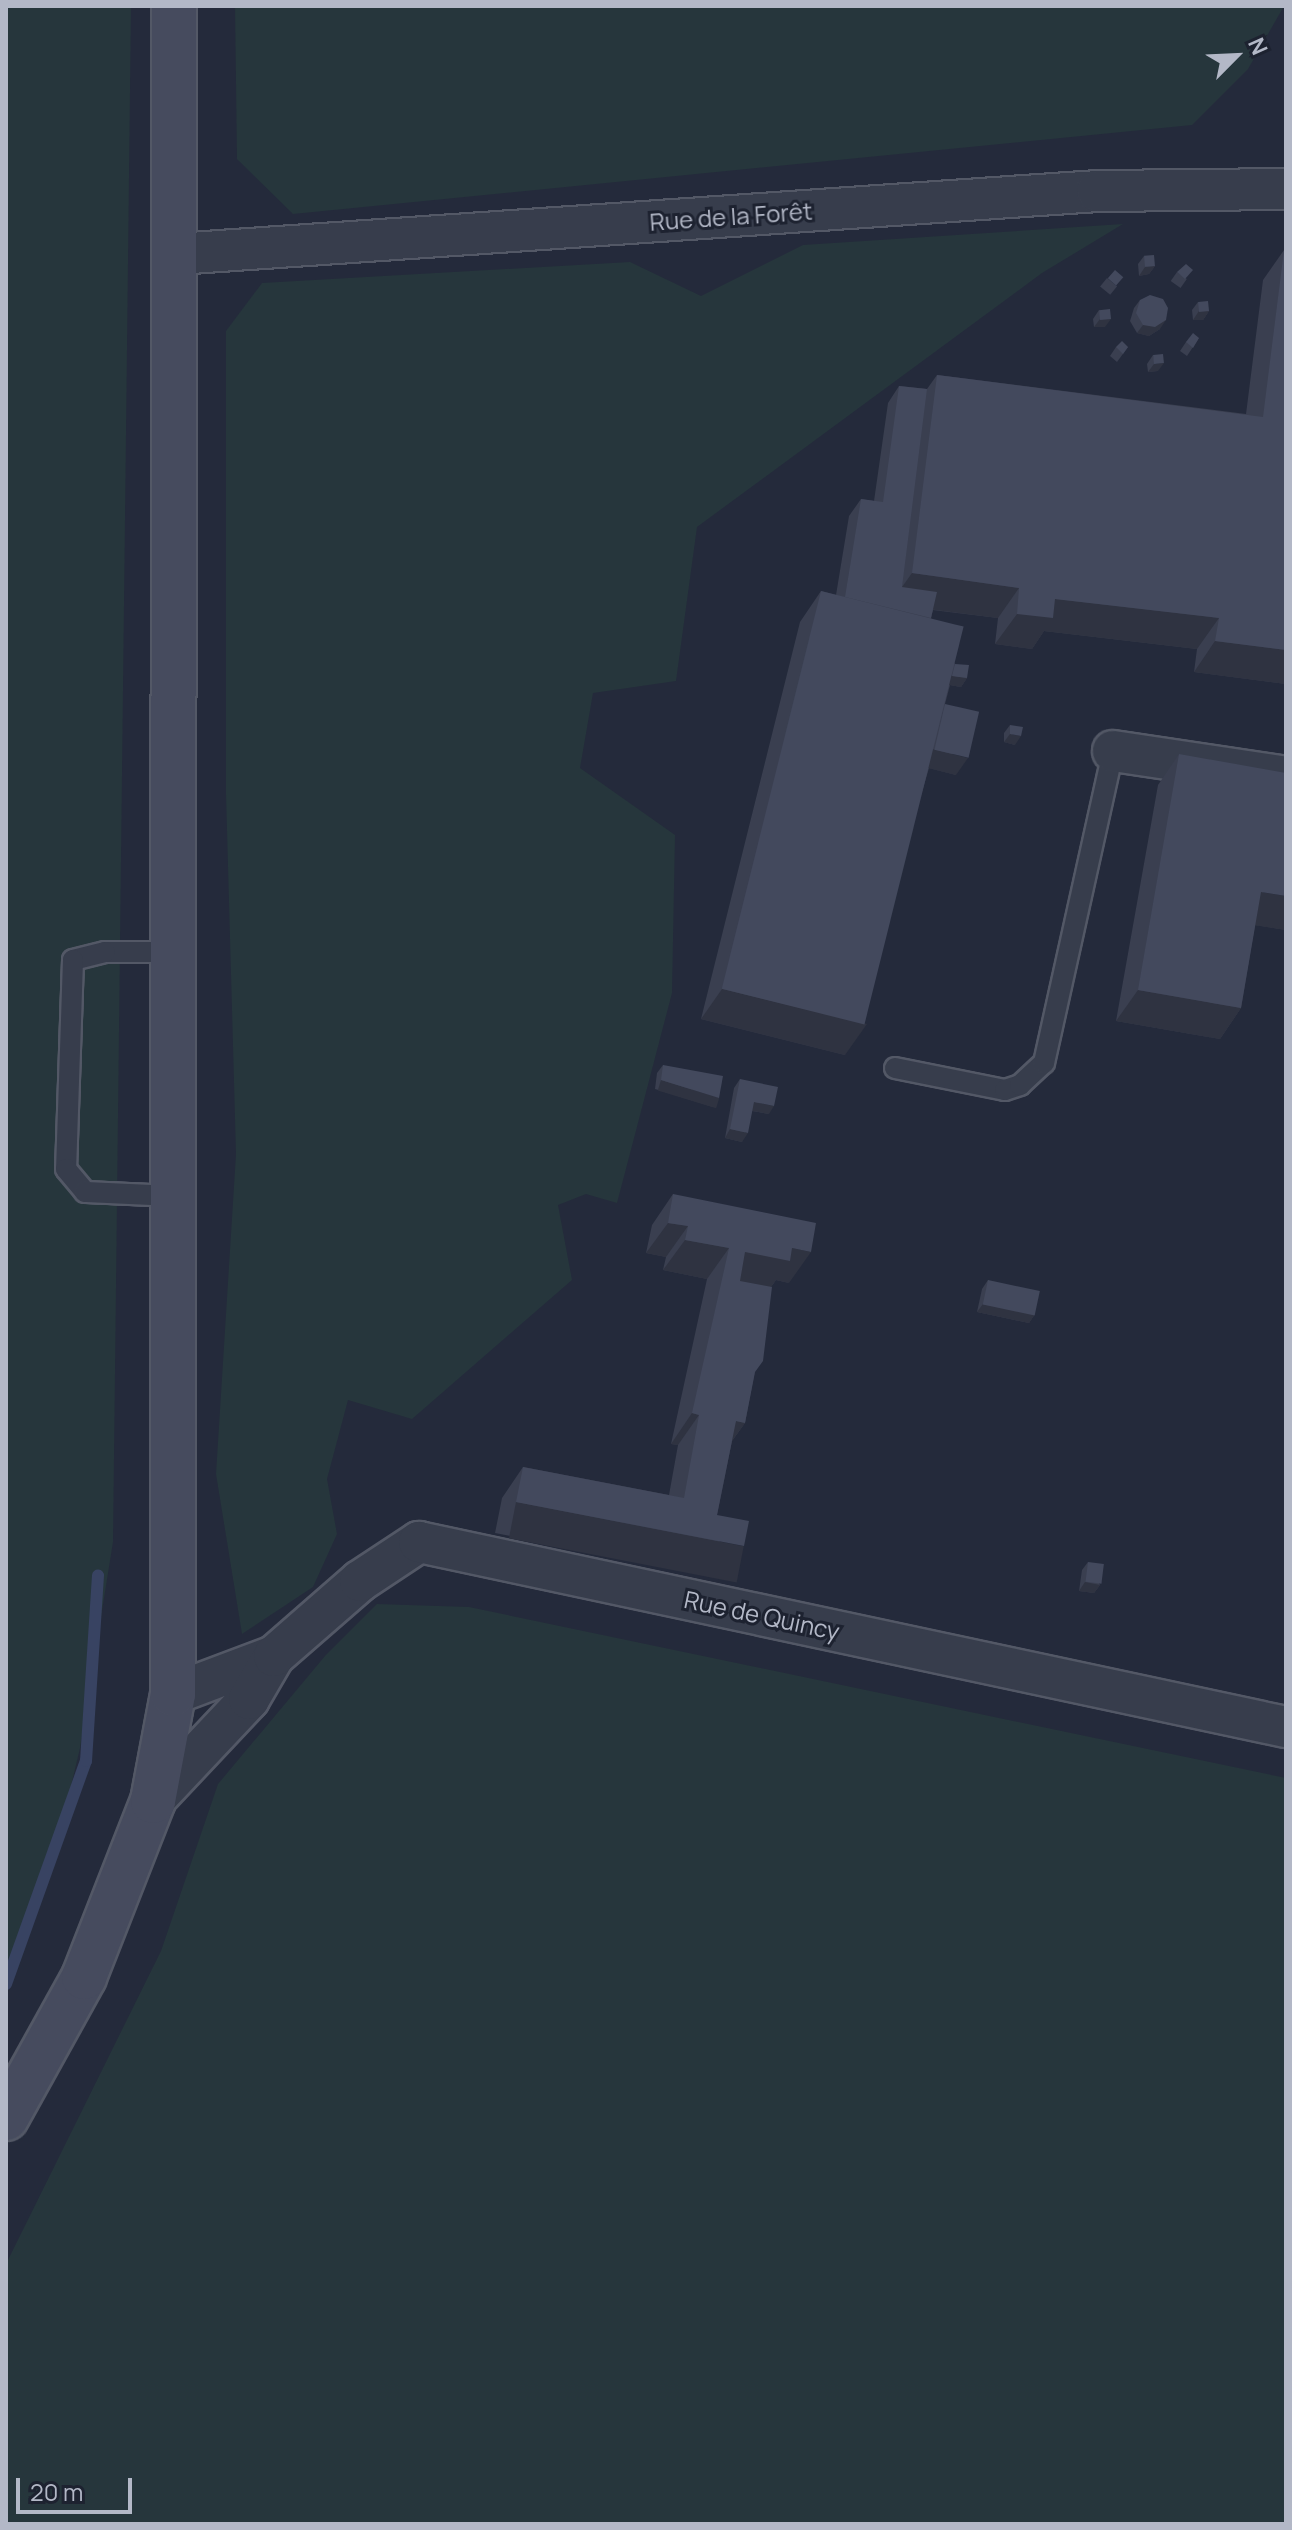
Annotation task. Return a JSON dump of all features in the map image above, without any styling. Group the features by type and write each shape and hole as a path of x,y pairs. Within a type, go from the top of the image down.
{"street":[{"path":"6,2118 84,1977 153,1801 173,1694 174,1196 170,952 176,254 174,6"},
{"name":"Rue de la Forêt","path":"176,254 1097,191 1286,189"},
{"path":"1113,751 1286,777"},
{"name":"Rue de Quincy","path":"153,1801 249,1699 274,1656 360,1581 419,1542 1286,1727"},
{"name":"Rue de Quincy","path":"173,1694 274,1656"}],"lane":[{"path":"895,1068 1005,1090 1020,1085 1044,1063 1113,751"},
{"path":"170,952 105,952 73,960 66,1169 85,1192 174,1196"}],"shaded area":[{"path":"6,6 131,6 113,1542 80,1748 49,1879 6,1972"},
{"path":"235,6 1284,6 1248,69 1192,125 293,214 237,159"},
{"path":"1123,224 1042,273 697,527 676,681 593,693 580,768 675,835 672,993 617,1203 586,1194 558,1205 572,1280 412,1419 348,1400 327,1479 337,1534 313,1587 242,1634 216,1474 236,1154 226,794 226,331 262,283 630,262 701,296 803,245"},
{"path":"377,1604 469,1607 1286,1778 1286,2524 6,2524 6,2264 161,1951 218,1784 325,1656"}],"building":[{"path":"1284,250 1286,650 1215,641 1219,618 1055,599 1053,618 1017,614 1019,588 912,573 937,375 1263,417"},
{"path":"1154,255 1155,266 1145,267 1144,256"},
{"path":"1186,264 1193,270 1185,279 1177,272"},
{"path":"1115,270 1123,277 1116,286 1108,278"},
{"path":"1150,295 1163,299 1168,308 1166,320 1155,327 1143,325 1136,313 1140,300"},
{"path":"1208,301 1209,311 1199,312 1198,302"},
{"path":"1110,309 1111,319 1100,320 1099,310"},
{"path":"1193,333 1199,338 1193,348 1186,342"},
{"path":"1122,341 1128,347 1123,354 1116,347"},
{"path":"1163,354 1164,363 1154,364 1153,355"},
{"path":"899,386 927,389 902,587 937,592 931,618 845,597 861,499 883,502"},
{"path":"821,591 964,627 864,1024 722,989"},
{"path":"955,664 969,665 967,678 952,676"},
{"path":"945,704 979,712 969,758 934,750"},
{"path":"1010,725 1023,727 1021,736 1010,734"},
{"path":"1179,754 1286,773 1286,896 1261,892 1241,1008 1138,990"},
{"path":"663,1065 723,1076 719,1098 661,1080"},
{"path":"740,1079 778,1087 774,1106 754,1102 748,1133 730,1129"},
{"path":"673,1194 816,1223 811,1252 792,1248 790,1261 745,1252 740,1281 772,1287 763,1361 755,1372 745,1423 736,1421 717,1515 749,1521 744,1546 516,1502 523,1467 684,1498 699,1415 692,1413 729,1248 685,1240 688,1226 668,1223"},
{"path":"988,1280 1040,1291 1035,1315 983,1304"},
{"path":"1088,1562 1104,1564 1101,1584 1086,1582"}],"waterway":[{"path":"6,1984 86,1761 98,1575"}]}
